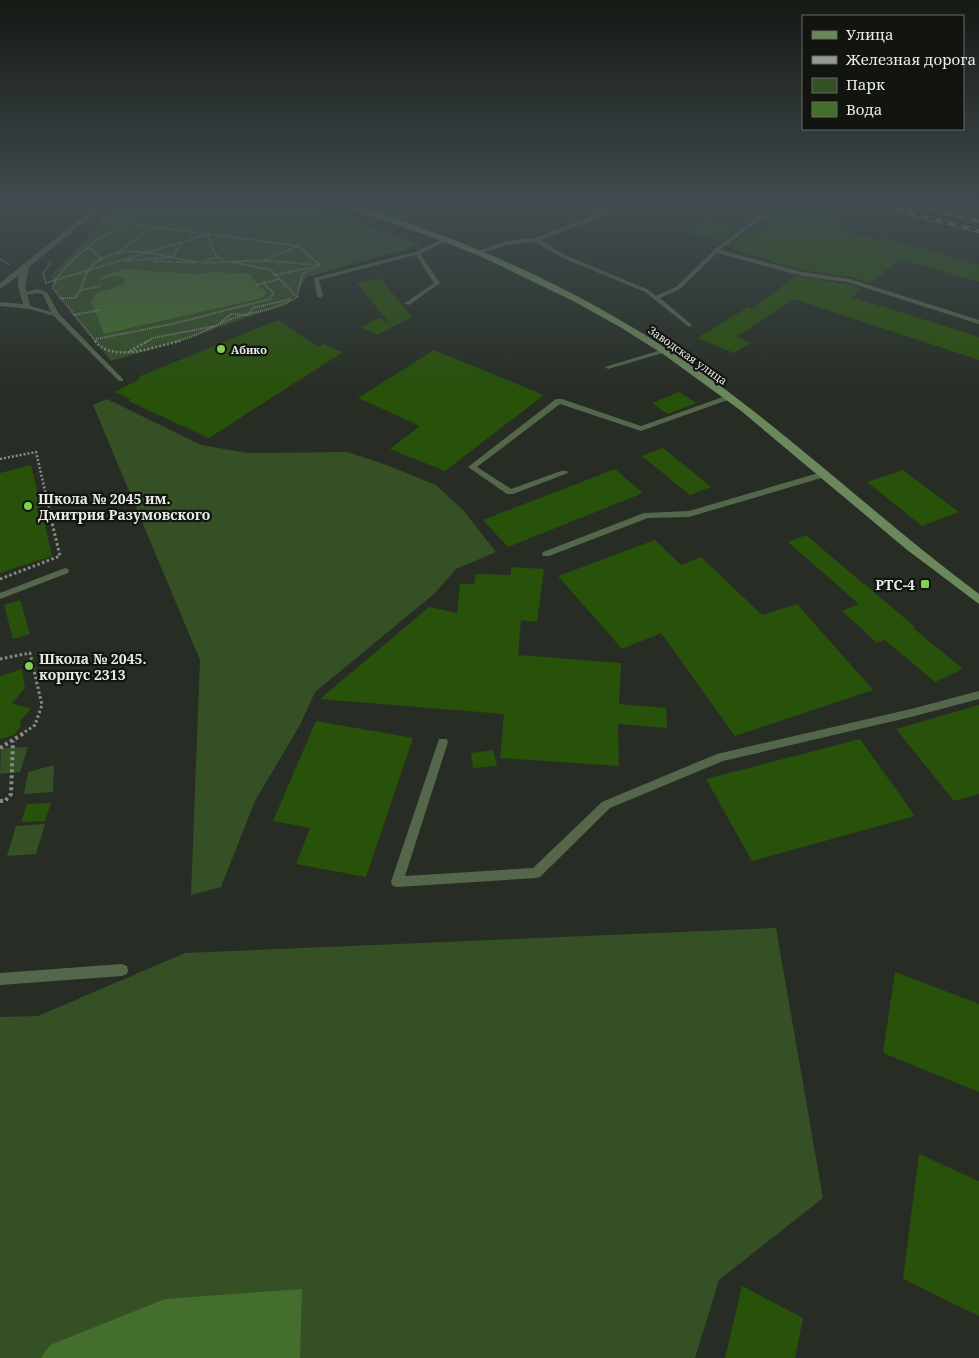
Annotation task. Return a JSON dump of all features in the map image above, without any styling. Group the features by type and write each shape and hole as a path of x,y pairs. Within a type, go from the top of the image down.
{"street":[{"path":"0,287 24,267"},
{"path":"25,267 20,277 22,294 28,307"},
{"name":"Заводская улица","path":"512,267 626,326 664,351 729,398 825,474 945,575 979,600"},
{"path":"0,304 28,307"}],"lane":[{"path":"320,296 316,279 361,267"},
{"path":"407,304 437,283 427,267"},
{"path":"590,267 647,291 689,325"},
{"path":"656,298 678,288 699,267"},
{"path":"777,267 802,274 848,280 979,322"},
{"path":"22,294 42,291 56,315 121,380"},
{"path":"28,307 56,315"},
{"path":"608,368 664,351"},
{"path":"564,473 510,492 472,467 559,401 641,429 729,398"},
{"path":"546,554 647,515 689,514 825,474"},
{"path":"0,596 65,571"},
{"path":"443,742 397,882 536,873 606,806 721,757 911,713 979,694"},
{"path":"0,980 122,970"}],"path":[{"path":"64,267 53,288 93,340 105,350 114,352 128,352 192,338 218,325 281,306 296,298 302,274 315,267"},
{"path":"46,282 95,267"},
{"path":"257,267 270,270 296,298"},
{"path":"274,275 309,267"},
{"path":"59,298 74,298 81,290 84,274 89,269"},
{"path":"256,285 279,280"},
{"path":"93,340 172,324 270,299 274,293 263,283"},
{"path":"81,290 101,286"},
{"path":"248,315 253,308 296,298"},
{"path":"73,315 102,310"},
{"path":"227,310 231,314 248,315"},
{"path":"128,352 153,338 218,325 231,314"},
{"path":"172,324 174,333"},
{"path":"0,459 36,452 60,556 0,579"},
{"path":"0,659 30,654 42,705 34,725 0,748"},
{"path":"0,801 5,800 11,794 13,741"}],"green space":[{"path":"58,267 342,267 307,277 289,303 173,343 111,361 56,290 51,275"},
{"path":"107,399 201,445 248,453 347,452 384,464 436,485 463,510 496,552 456,569 434,594 315,692 300,725 255,801 221,887 191,895 200,660 93,405"},
{"path":"28,747 20,772 0,774 1,748"},
{"path":"54,765 53,792 24,794 28,772"},
{"path":"45,824 36,854 7,856 16,826"},
{"path":"776,928 823,1198 719,1280 695,1358 0,1358 0,1017 38,1016 185,953"}],"water":[{"path":"124,269 194,274 217,272 250,274 256,283 267,293 262,298 104,334 91,301 98,292 125,283 124,278 115,276 98,280 102,276"},
{"path":"302,1289 300,1358 41,1358 50,1345 165,1299"}],"building":[{"path":"793,267 890,267 870,283 850,277"},
{"path":"929,267 979,267 979,282"},
{"path":"796,276 847,284 862,289 852,297 979,337 979,360 794,299 736,337 750,343 734,353 697,338 748,307 752,309"},
{"path":"380,278 412,317 377,335 361,327 379,318 390,324 357,283"},
{"path":"278,320 319,347 323,344 343,352 209,438 128,401 131,400 115,392 140,379 138,377"},
{"path":"434,350 544,395 445,471 390,449 420,426 358,398"},
{"path":"679,392 696,403 668,414 652,403"},
{"path":"663,448 711,487 690,495 642,456"},
{"name":"Школа № 2045 им. Дмитрия Разумовского","path":"31,465 52,556 0,573 0,473"},
{"path":"615,469 643,493 508,547 483,520"},
{"path":"903,470 959,512 922,526 867,482"},
{"path":"806,535 963,669 935,682 885,640 877,643 842,611 859,604 788,542"},
{"path":"655,540 681,565 701,557 762,615 797,604 873,690 735,736 661,633 622,649 558,576"},
{"path":"511,567 544,569 537,622 521,620 518,655 621,663 619,704 666,708 667,728 618,724 619,766 500,758 504,714 320,699 429,607 457,613 460,584 474,584 476,574 511,575"},
{"path":"20,600 30,634 13,639 4,605"},
{"path":"22,669 25,688 12,703 31,709 20,721 21,726 14,735 0,739 0,676"},
{"path":"979,705 979,794 954,801 896,729"},
{"path":"316,721 413,738 366,877 296,864 310,828 273,821"},
{"path":"860,739 915,816 752,861 706,779"},
{"path":"493,750 497,766 473,768 471,753"},
{"path":"51,803 45,821 21,822 27,804"},
{"path":"895,972 979,1004 979,1092 883,1053"},
{"path":"919,1154 979,1181 979,1316 903,1279"},
{"path":"742,1286 803,1318 795,1358 725,1358"}],"place":[{"name":"Абико","path":"221,349"},
{"name":"Школа № 2045 им. Дмитрия Разумовского","path":"28,506"},
{"name":"РТС-4","path":"925,584"},
{"name":"Школа № 2045. корпус 2313","path":"29,666"}]}
